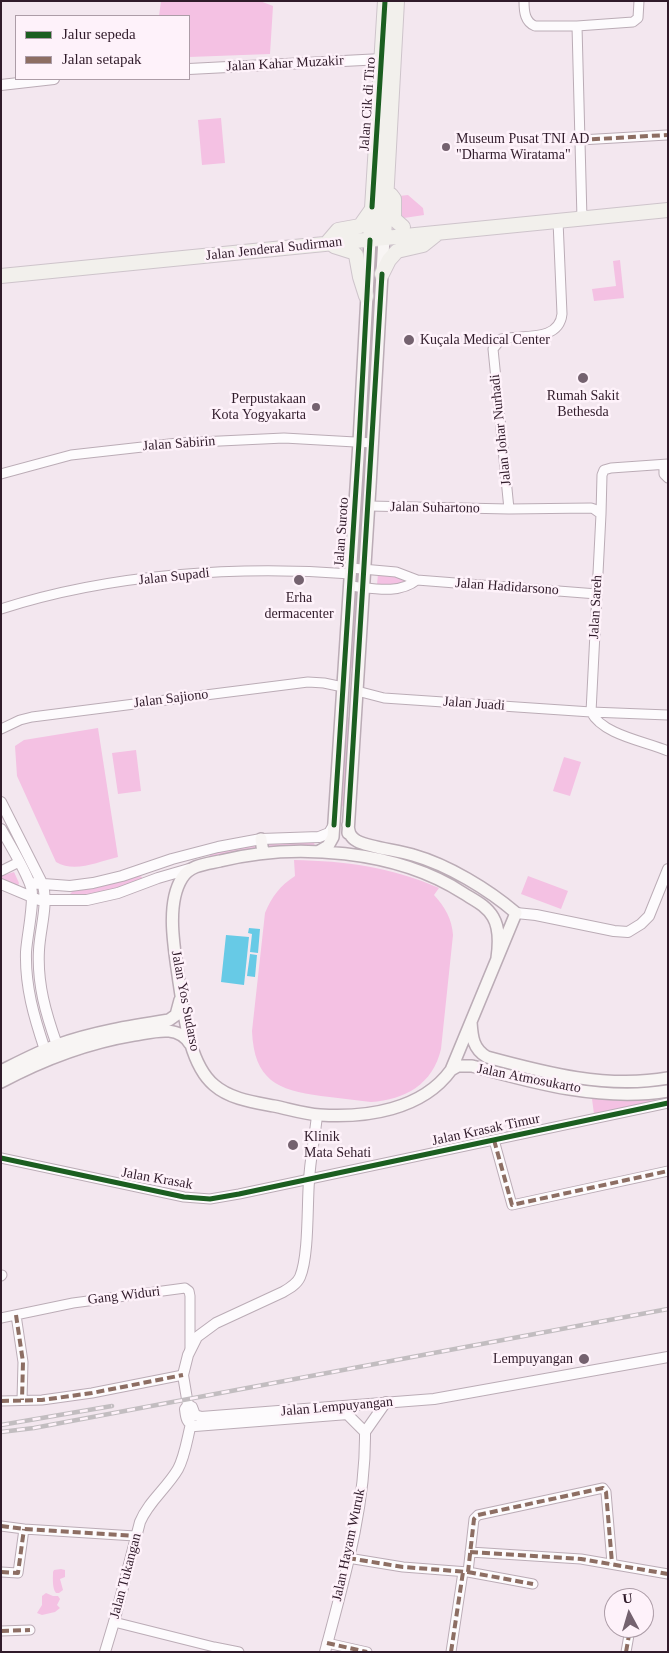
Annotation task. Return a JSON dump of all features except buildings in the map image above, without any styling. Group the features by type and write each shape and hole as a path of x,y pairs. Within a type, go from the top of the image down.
{"main road":[{"name":"Jalan Cik di Tiro","path":"377,239 386,189 388,59 385,1"},
{"name":"Jalan Cik di Tiro","path":"377,239 372,207 388,59 397,1"},
{"path":"386,189 394,199 394,219 403,227"},
{"path":"326,244 332,239 336,231 360,226 372,207"},
{"name":"Jalan Jenderal Sudirman","path":"1,277 668,210"},
{"path":"382,274 389,260 397,251 422,246 438,233"},
{"name":"Jalan Suroto","path":"363,857 348,845 348,825 382,274 377,239"},
{"name":"Jalan Suroto","path":"316,852 330,843 333,837 359,442 366,296 377,239"},
{"path":"326,244 356,255 366,296"},
{"path":"1,271 23,274"},
{"path":"348,825 350,835 356,840 404,852 438,864 498,899 516,914"},
{"path":"261,839 263,853"},
{"path":"189,869 237,857 263,853 338,853 394,863 424,873 454,887 482,904 491,913 496,923 498,936 497,958"},
{"name":"Jalan Yos Sudarso","path":"189,869 179,886 173,918 173,936 180,991 198,1067 216,1087 224,1092 255,1102 318,1115 367,1114 403,1105 432,1088 451,1070 516,914"},
{"path":"1,1071 56,1045 111,1030 169,1020 178,1011 180,991"},
{"name":"Jalan Atmosukarto","path":"470,1021 474,1044 482,1054 559,1081 604,1094 665,1092"},
{"path":"1,1082 62,1053 112,1039 158,1031 172,1031 182,1035 192,1048"},
{"name":"Jalan Atmosukarto","path":"451,1070 458,1066 472,1066 559,1081 664,1078"},
{"path":"664,1078 665,1092"},
{"path":"604,1094 605,1081"}],"street":[{"path":"524,1 526,17 530,24 535,26 577,26 636,21 639,15 638,1"},
{"path":"577,26 582,219"},
{"name":"Jalan Kahar Muzakir","path":"190,69 388,59"},
{"path":"1,85 45,80"},
{"path":"580,140 667,135"},
{"name":"Jalan Johar Nurhadi","path":"509,510 493,349 501,340 542,335 553,330 560,322 562,314 558,221"},
{"name":"Jalan Sabirin","path":"1,474 71,455 178,443 284,438 373,443"},
{"path":"666,464 664,474 668,478"},
{"name":"Jalan Sareh","path":"591,712 602,475 604,470 611,468 666,464"},
{"name":"Jalan Suhartono","path":"369,506 509,510 591,508 601,514"},
{"name":"Jalan Supadi","path":"1,609 74,590 161,578 247,570 351,571 365,569"},
{"name":"Jalan Hadidarsono","path":"365,569 401,573 417,580 597,594"},
{"name":"Jalan Hadidarsono","path":"350,586 399,589 409,586 417,580"},
{"name":"Jalan Sajiono","path":"1,729 20,720 32,717 308,682 343,687"},
{"path":"343,687 357,692"},
{"name":"Jalan Juadi","path":"357,692 384,698 591,712 668,715"},
{"path":"591,712 600,724 608,729 668,751"},
{"path":"1,802 44,885 45,900 39,946 39,974 44,1004 56,1045"},
{"path":"30,883 70,886 93,884 201,851 261,839 319,837 329,833 334,825"},
{"path":"1,829 30,883 32,898 27,939 27,975 32,1007 45,1050"},
{"path":"1,871 29,856"},
{"path":"1,884 32,898 45,900 87,900 108,896 189,869"},
{"path":"516,914 536,915 614,931 628,932 641,924 649,916 668,869"},
{"path":"27,975 39,974"},
{"path":"665,1092 666,1104"},
{"name":"Jalan Krasak Timur","path":"309,1178 666,1104"},
{"path":"191,1424 185,1415 185,1409 188,1405 183,1375 190,1348 197,1337 208,1328 283,1292 299,1279 305,1247 309,1178 318,1115"},
{"path":"494,1140 512,1205 668,1171"},
{"name":"Jalan Krasak","path":"1,1158 184,1197 203,1199 239,1194 309,1178"},
{"name":"Gang Widuri","path":"1,1318 73,1303 185,1288 190,1296 190,1348"},
{"path":"16,1315 23,1362 22,1400"},
{"name":"Jalan Lempuyangan","path":"188,1405 192,1407 195,1415 201,1417 434,1399 668,1357"},
{"path":"1,1401 42,1400 92,1393 183,1375"},
{"path":"340,1407 365,1432 386,1402"},
{"name":"Jalan Lempuyangan","path":"191,1424 199,1426 348,1414"},
{"name":"Jalan Tukangan","path":"104,1652 114,1622 135,1536 142,1517 178,1469 184,1454 191,1424"},
{"name":"Jalan Hayam Wuruk","path":"326,1648 363,1489 365,1432"},
{"path":"451,1652 470,1552 474,1519 478,1515 603,1488 606,1492 612,1563"},
{"path":"1,1526 135,1536"},
{"path":"1,1572 18,1573 24,1529"},
{"path":"470,1552 581,1559 668,1574"},
{"path":"348,1558 465,1572 532,1584"},
{"path":"114,1622 239,1652"},
{"path":"1,1631 30,1630"},
{"path":"626,1652 628,1638"},
{"path":"326,1648 367,1652"}],"shaded area":[{"path":"161,1 260,1 273,6 270,54 190,57 190,15 159,15"},
{"path":"221,118 225,163 202,165 198,120"},
{"path":"408,195 423,208 424,215 404,218 400,215 399,196"},
{"path":"377,252 379,254 353,668 349,667 374,256"},
{"path":"620,260 624,298 594,301 592,289 616,286 613,261"},
{"path":"378,574 392,575 407,581 396,586 377,585"},
{"path":"346,717 352,718 346,807 340,806"},
{"path":"98,728 118,857 86,866 71,867 56,862 17,776 15,746 24,740"},
{"path":"136,750 141,791 118,794 112,753"},
{"path":"564,757 581,762 570,796 553,791"},
{"path":"314,842 315,847 267,849 267,843"},
{"path":"257,844 259,849 209,858 210,854"},
{"path":"294,860 368,866 403,875 439,888 434,895 447,914 453,935 441,1049 437,1061 424,1081 406,1094 383,1101 371,1102 305,1093 280,1086 271,1080 263,1072 257,1061 252,1031 265,913 277,892 295,876"},
{"path":"14,872 19,883 18,886 1,880 1,876"},
{"path":"138,875 142,877 142,880 117,889 89,895 71,896 70,894 73,891 106,885"},
{"path":"528,876 568,891 561,909 521,894"},
{"path":"592,1099 657,1100 657,1102 594,1114"},
{"path":"54,1570 65,1570 65,1577 60,1579 63,1590 56,1593 53,1586 53,1572"},
{"path":"46,1593 58,1596 60,1599 57,1605 60,1608 55,1612 42,1615 37,1613 42,1605 42,1596"}],"water":[{"path":"249,928 260,929 258,953 250,952 252,934 248,933"},
{"path":"226,935 249,937 244,985 221,982"},
{"path":"250,954 257,955 255,977 247,976"}],"railway":[{"path":"1,1432 34,1428 668,1309"},
{"path":"1,1425 112,1406"}],"marked path":[{"path":"580,140 667,135"},
{"path":"494,1140 512,1205 668,1171"},
{"path":"16,1315 23,1362 22,1400"},
{"path":"1,1401 42,1400 92,1393 183,1375"},
{"path":"348,1558 403,1567 468,1572 474,1519 478,1515 603,1488 606,1492 612,1563"},
{"path":"1,1526 135,1536"},
{"path":"1,1572 18,1573 24,1529"},
{"path":"470,1552 581,1559 668,1574"},
{"path":"451,1652 463,1572"},
{"path":"468,1572 533,1584"},
{"path":"1,1631 30,1630"},
{"path":"626,1652 628,1638"},
{"path":"327,1643 367,1652"}],"cycle path":[{"path":"372,207 385,1"},
{"path":"334,825 370,240"},
{"path":"348,825 382,274"},
{"path":"1,1158 184,1197 210,1199 668,1103"}],"place":[{"name":"Museum Pusat TNI AD \"Dharma Wiratama\"","path":"446,147"},
{"name":"Kuçala Medical Center","path":"409,340"},
{"name":"Rumah Sakit Bethesda","path":"583,378"},
{"name":"Perpustakaan Kota Yogyakarta","path":"316,407"},
{"name":"Erha dermacenter","path":"299,580"},
{"name":"Klinik Mata Sehati","path":"293,1145"},
{"name":"Lempuyangan","path":"584,1359"}]}
